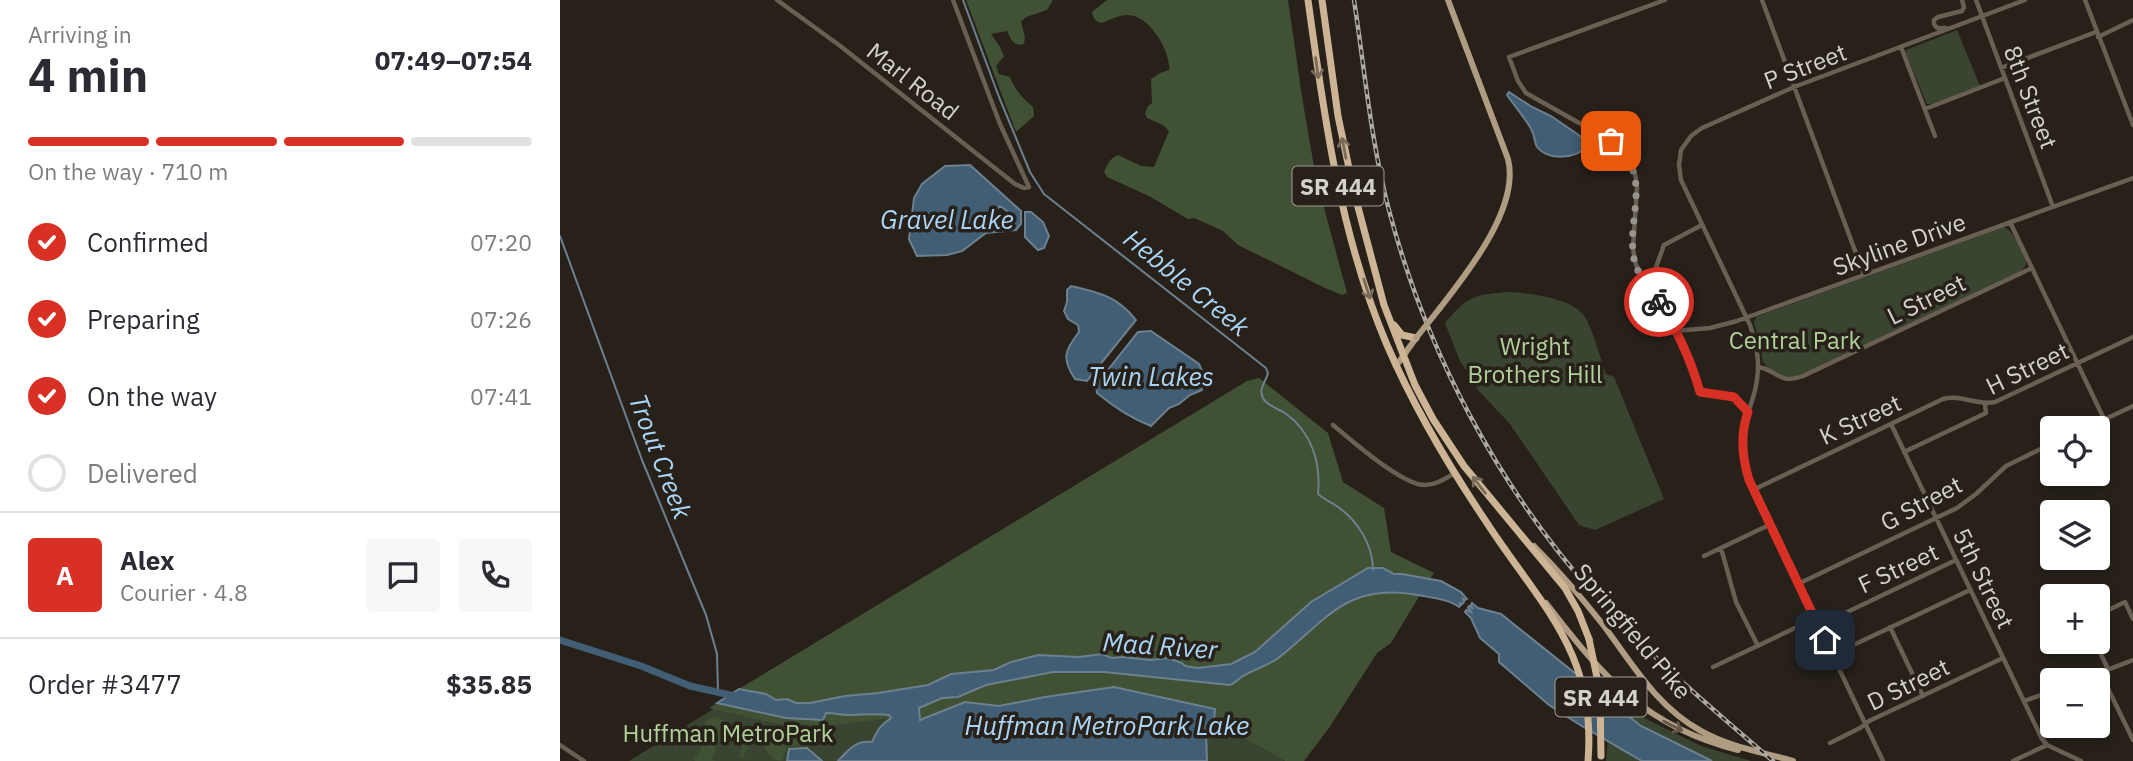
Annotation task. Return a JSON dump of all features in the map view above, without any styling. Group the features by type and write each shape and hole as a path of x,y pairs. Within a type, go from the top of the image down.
{"highway":[{"name":"SR 444","path":"1308,0 1336,176 1367,291 1381,330 1396,366 1456,472 1494,534 1568,643 1584,691 1588,717 1588,761"},
{"name":"SR 444","path":"1322,0 1344,148 1384,305 1422,401 1444,436 1464,466 1575,605 1589,639 1600,692 1600,758"},
{"path":"1372,261 1397,331 1416,338"}],"main road":[{"path":"1396,366 1466,273 1490,235 1508,195 1511,178 1508,159 1448,0"},
{"name":"Springfield Pike","path":"1501,512 1564,578 1597,617 1645,684 1671,710 1708,734 1738,746 1793,761"},
{"name":"Springfield Pike","path":"1494,534 1592,660 1627,696 1672,726 1717,744 1780,761"}],"street":[{"name":"Marl Road","path":"777,0 839,45 1015,184 1028,187 1000,124 953,0"},
{"path":"1665,0 1509,57 1520,87 1526,93 1611,141 1628,159 1637,187 1634,257 1637,268 1669,318 1689,356 1700,392 1734,397 1748,412"},
{"path":"1762,0 1864,275"},
{"name":"8th Street","path":"1976,0 2053,207"},
{"name":"P Street","path":"1702,225 1679,173 1679,158 1685,142 1702,128 1794,88 2025,0"},
{"path":"2085,0 2133,125"},
{"path":"1951,27 1937,28 1934,20 1959,13 1964,9 1963,2"},
{"path":"2001,68 2133,20"},
{"path":"1901,47 1935,136"},
{"path":"1925,109 2005,78"},
{"name":"Skyline Drive","path":"1675,331 1710,328 1746,317 2133,178"},
{"path":"2010,222 2103,416"},
{"path":"1649,287 1664,245 1702,225 1756,342 1758,367 1755,391 1744,431 1746,473 1883,761"},
{"name":"L Street","path":"1758,367 1785,379 1803,376 2032,268"},
{"name":"H Street","path":"1905,452 1986,414 1985,404 2133,337"},
{"name":"K Street","path":"1753,489 1950,397 1961,397 1985,404"},
{"path":"2110,416 2133,406"},
{"name":"5th Street","path":"1891,424 2047,745"},
{"path":"1333,425 1406,480 1424,485 1441,481 1456,472"},
{"name":"G Street","path":"1798,584 1968,501 2010,464 2040,449"},
{"path":"1704,556 1769,525"},
{"path":"1721,548 1736,603 1758,646"},
{"name":"F Street","path":"1818,626 1956,560"},
{"path":"1832,655 1970,590"},
{"path":"2110,609 2125,602 2133,619"},
{"path":"1713,667 1814,619"},
{"path":"1890,627 1923,696"},
{"name":"D Street","path":"1830,743 2003,658"},
{"path":"2110,668 2133,660"},
{"path":"2110,693 2133,740"},
{"path":"2024,701 2040,695"},
{"path":"560,745 584,761"},
{"path":"2013,761 2047,745 2081,761"}],"green space":[{"path":"966,0 1053,0 1047,10 1026,17 1021,22 1024,44 1015,43 1007,31 991,34 1004,56 996,66 999,74 1010,77 1020,94 1033,107 1034,116 1016,132"},
{"path":"1107,0 1288,0 1316,178 1347,293 1342,295 1325,288 1238,245 1223,231 1194,218 1188,219 1149,196 1107,177 1104,172 1106,167 1118,155 1141,166 1154,167 1169,131 1163,125 1147,118 1145,113 1152,103 1151,79 1169,70 1169,62 1157,35 1144,21 1128,15 1101,23 1095,19 1092,12"},
{"path":"1957,30 1980,86 1927,104 1906,50"},
{"name":"Central Park","path":"2004,227 2014,237 2025,257 2026,264 2021,271 1798,376 1783,376 1763,362 1754,323 1756,317"},
{"name":"Wright Brothers Hill","path":"1508,292 1561,301 1571,305 1585,317 1606,374 1614,377 1664,499 1595,530 1579,525 1510,424 1478,390 1460,361 1445,323 1472,298"},
{"path":"1259,378 1328,433 1343,482 1384,508 1391,552 1434,573 1430,579 1383,568 1311,602 1264,645 1247,657 1222,666 1198,668 1185,666 1168,658 1150,660 1123,657 1112,659 1096,654 1079,657 1038,655 994,670 951,674 928,685 810,703 776,700 766,694 739,689 1247,381"},
{"path":"1397,591 1420,595 1391,643 1377,653 1329,728 1304,761 1285,761 1214,722 1215,709 1045,697 999,706 965,702 920,721 919,708 942,698 958,697 986,685 1053,672 1162,676 1222,685 1238,681 1276,659 1350,600 1368,594"},
{"path":"1606,689 1648,720 1701,746 1751,761 1606,761"},
{"path":"717,703 761,712 845,715 872,713 889,715 891,718 833,725 777,724 709,708"},
{"name":"Huffman MetroPark","path":"723,703 891,718 880,728 872,742 853,745 838,761 822,761 807,748 789,749 787,761 629,761"},
{"path":"713,717 731,722 728,730 723,729 712,759 715,761 695,761 693,755 698,756 708,726 705,722"},
{"path":"1214,722 1285,761 1207,761 1206,732"},
{"path":"797,727 799,746 787,747 782,761 772,758 762,744 752,743 745,752 744,759 739,757 745,737 741,735 744,728 763,731"}],"water":[{"path":"1509,92 1586,140 1587,146 1570,156 1548,155 1542,152 1536,145 1530,128 1507,95"},
{"name":"Gravel Lake","path":"970,165 1021,211 1021,224 1016,230 986,233 962,251 947,255 917,256 909,239 914,198 922,184 945,166","holes":["1000,206 1007,211 1007,218 996,223 990,222 990,216"]},
{"path":"1025,212 1031,212 1043,222 1049,236 1044,248 1038,250 1025,237"},
{"name":"Twin Lakes","path":"1071,286 1115,301 1136,320 1087,381 1075,379 1066,360 1070,344 1079,332 1078,325 1068,319 1064,311 1067,290"},
{"name":"Twin Lakes","path":"1151,331 1199,364 1203,373 1202,390 1169,408 1151,426 1110,403 1097,393 1096,385 1138,332"},
{"name":"Huffman MetroPark Lake","path":"1368,568 1383,568 1394,574 1441,581 1461,592 1467,599 1463,599 1462,604 1459,603 1459,607 1440,599 1393,592 1355,599 1325,618 1277,659 1230,685 1104,672 1053,672 986,685 958,697 942,698 919,708 920,720 965,702 999,706 1114,687 1215,709 1214,722 1206,732 1207,761 838,761 857,744 872,742 880,728 891,718 889,715 826,713 823,720 786,718 717,703 739,689 796,703 878,693 928,685 951,674 994,670 1038,655 1079,657 1102,654 1112,658 1168,658 1185,666 1198,668 1231,664 1255,652 1311,602"},
{"path":"1472,603 1478,608 1501,614 1641,726 1712,761 1642,761 1549,705 1499,662 1499,654 1480,638 1471,618 1465,612 1471,612 1468,608 1469,606 1473,609"},
{"path":"807,748 822,761 787,761 789,749"}],"waterway":[{"name":"Hebble Creek","path":"963,0 1030,172 1044,194 1266,368 1268,373 1262,388 1263,398 1302,429 1316,460 1318,494 1338,507 1358,526 1367,543 1373,570"},
{"name":"Trout Creek","path":"560,236 642,460 706,615 717,654 718,692"},
{"name":"Mad River","path":"560,640 641,666 690,686 739,697"}],"railway":[{"path":"1354,0 1373,135 1390,214 1424,316 1469,414 1525,506 1591,591 1656,658 1773,761"}],"way so far":[{"path":"1611,141 1625,154 1636,177 1634,257 1639,271 1659,302"}],"route":[{"path":"1659,302 1689,356 1700,392 1734,397 1748,412 1742,443 1749,480 1825,640"}]}
